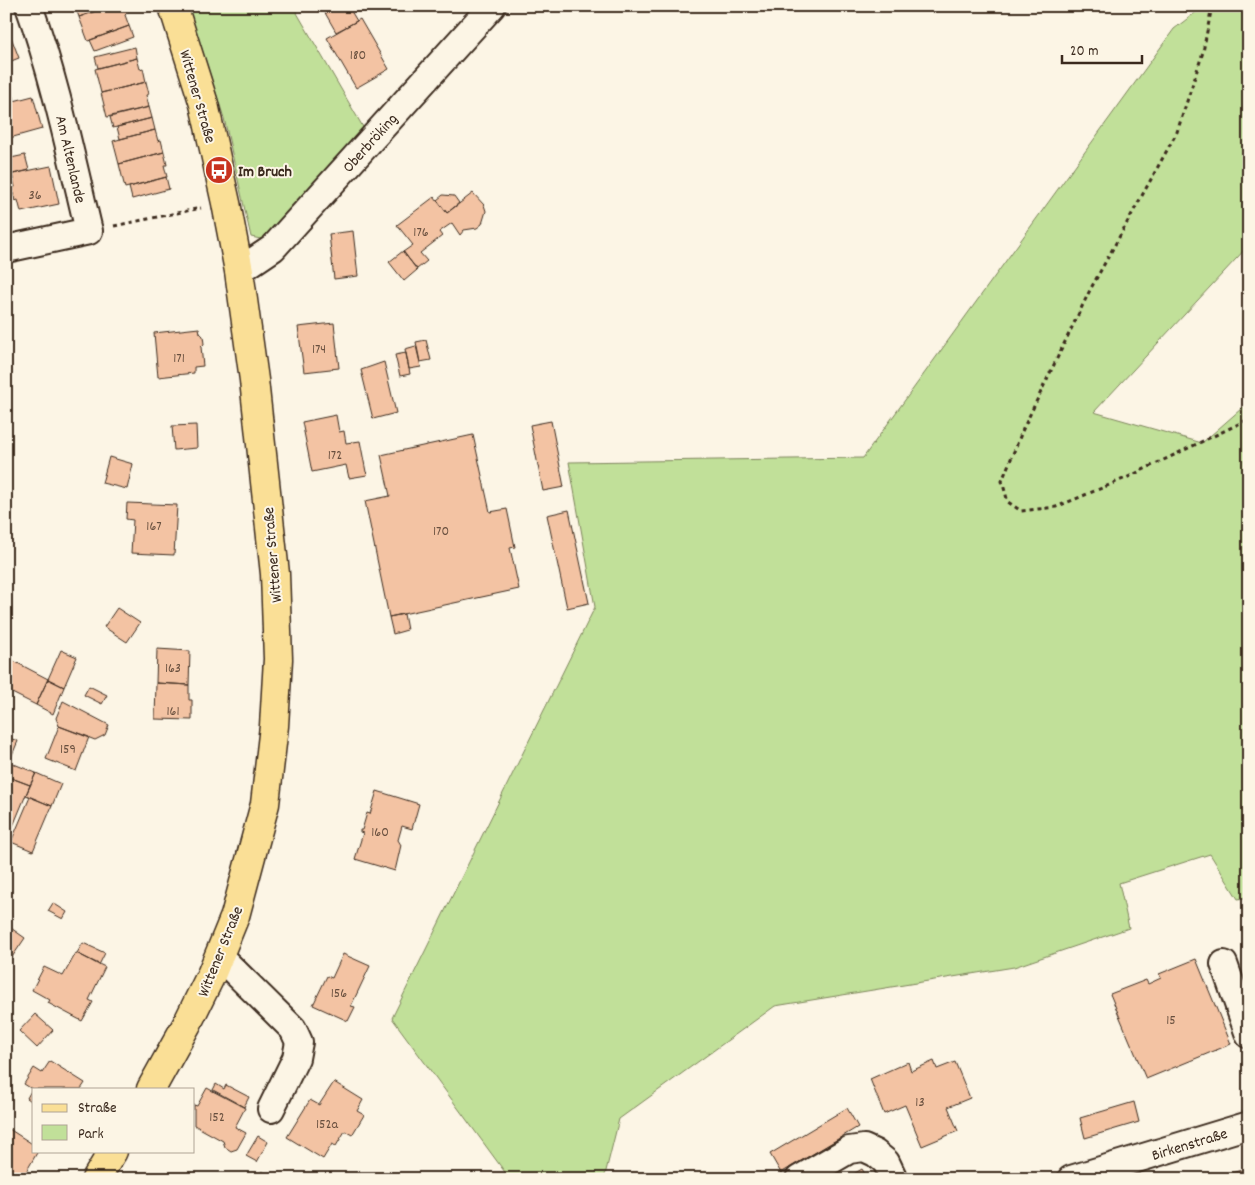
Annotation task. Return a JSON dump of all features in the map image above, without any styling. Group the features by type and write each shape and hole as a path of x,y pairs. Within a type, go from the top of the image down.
{"main road":[{"name":"Wittener Straße","path":"152,1088 187,1024 219,956 235,916 265,804 274,726 278,659 274,574 254,380 239,271 204,104 173,6"},
{"path":"96,1179 112,1152"}],"street":[{"name":"Am Altenlande","path":"29,6 38,30 64,125 89,231"},
{"name":"Oberbröking","path":"239,271 273,248 492,6"},
{"path":"6,249 89,231"},
{"path":"219,956 294,1029 299,1042 296,1058 271,1109"},
{"path":"1224,964 1249,1035"},
{"name":"Birkenstraße","path":"1071,1179 1249,1125"},
{"path":"798,1179 849,1150 864,1148 875,1153 886,1162 894,1179"}],"path":[{"path":"1212,6 1203,52 1177,132 1090,290 1023,429 1002,481 1008,502 1022,511 1056,507 1126,478 1249,419"},
{"path":"89,231 226,202"}],"green space":[{"path":"188,6 293,6 367,134 270,241 251,237 224,118"},
{"path":"1204,6 1249,6 1249,245 1094,412 1202,443 1249,402 1249,897 1238,899 1210,854 1119,883 1129,928 1014,967 775,1006 619,1119 604,1179 510,1179 392,1018 595,607 569,462 863,458 1174,29"}],"building":[{"path":"75,6 110,6 79,17"},
{"path":"110,6 125,6 127,13 125,15 129,26 88,41 79,17"},
{"path":"332,6 348,6 357,21 336,32 324,11"},
{"path":"360,19 389,69 356,88 327,38"},
{"path":"6,24 19,58 6,63"},
{"path":"129,26 133,37 95,51 90,40"},
{"path":"135,47 137,58 98,68 95,57"},
{"path":"137,58 140,69 143,68 146,82 101,93 95,69"},
{"path":"8,78 14,101 6,103 6,79"},
{"path":"146,82 149,94 146,95 149,107 107,117 101,93"},
{"path":"33,96 42,129 6,139 6,103"},
{"path":"149,107 152,118 113,128 110,117"},
{"path":"152,118 155,130 120,139 117,127"},
{"path":"155,130 158,141 161,140 164,152 119,164 113,141"},
{"path":"164,152 167,165 164,165 167,177 125,188 119,164"},
{"path":"25,155 29,170 6,176 6,159"},
{"path":"51,166 59,204 21,212 18,200 15,201 12,188 15,187 12,174"},
{"path":"166,177 169,189 132,199 129,187"},
{"path":"473,193 484,205 486,211 482,224 477,228 464,230 460,235 452,223 439,232 442,236 420,253 427,261 417,269 403,252 413,245 397,225 434,197 447,213"},
{"path":"443,195 454,196 459,203 447,213 437,200"},
{"path":"353,231 358,276 334,279 329,234"},
{"path":"403,251 417,270 404,281 389,262"},
{"path":"334,323 339,368 304,372 298,327"},
{"path":"199,328 204,344 201,347 203,366 194,367 194,373 158,377 154,333"},
{"path":"426,340 431,360 420,362 416,342"},
{"path":"416,346 421,367 409,369 405,349"},
{"path":"406,353 410,374 400,376 395,355"},
{"path":"384,362 396,413 373,419 361,370"},
{"path":"336,415 339,432 344,431 346,443 360,441 367,475 349,478 346,465 312,472 302,422"},
{"path":"551,421 564,487 543,491 530,425"},
{"path":"196,425 197,448 174,450 172,426"},
{"path":"473,435 490,512 507,509 515,547 510,548 519,589 389,617 365,501 390,496 381,455"},
{"path":"109,457 133,464 127,489 102,483"},
{"path":"127,503 177,505 174,555 131,553 133,520 126,519"},
{"path":"569,510 589,603 567,608 547,515"},
{"path":"117,608 140,623 127,642 104,627"},
{"path":"404,614 407,630 393,634 389,617"},
{"path":"157,649 190,651 189,685 156,683"},
{"path":"61,650 77,657 64,687 48,679"},
{"path":"6,657 48,679 36,705 6,690"},
{"path":"48,679 64,687 53,714 36,705"},
{"path":"156,683 189,685 189,700 192,700 192,720 155,719"},
{"path":"89,686 107,695 102,704 84,695"},
{"path":"63,701 109,725 105,735 95,740 59,726 56,718"},
{"path":"59,726 89,737 76,771 46,759"},
{"path":"6,737 18,741 9,762 36,773 30,785 6,776"},
{"path":"36,773 61,784 52,806 26,795"},
{"path":"6,776 30,785 6,843"},
{"path":"377,791 419,804 412,829 402,826 398,840 401,845 395,871 355,859 363,833 360,830 362,830 367,813 370,814"},
{"path":"30,797 52,806 33,851 11,842"},
{"path":"53,903 67,912 63,919 48,911"},
{"path":"8,926 25,938 6,966 6,928"},
{"path":"83,943 105,953 99,965 77,953"},
{"path":"76,953 105,967 89,1000 93,1002 82,1021 48,1003 50,1000 32,990 44,967 63,976"},
{"path":"343,954 370,966 351,1006 355,1007 348,1021 313,1005 327,976 332,978"},
{"path":"1196,959 1231,1044 1146,1079 1110,994 1146,980 1148,984 1161,978 1159,974"},
{"path":"35,1014 53,1030 37,1048 19,1031"},
{"path":"50,1061 85,1083 82,1088 32,1089 24,1084 34,1068 42,1073"},
{"path":"934,1061 937,1069 955,1062 970,1098 948,1107 958,1131 922,1146 905,1105 884,1114 870,1079 908,1062 911,1071"},
{"path":"334,1082 363,1100 357,1111 364,1115 352,1135 345,1131 336,1146 332,1144 323,1159 287,1137 310,1100 319,1105"},
{"path":"216,1084 224,1089 226,1085 249,1097 244,1107 213,1090"},
{"path":"207,1088 245,1108 235,1127 246,1133 237,1149 231,1151 225,1147 223,1141 195,1126 195,1105 197,1106"},
{"path":"32,1089 32,1102 27,1098"},
{"path":"1134,1102 1139,1122 1085,1138 1080,1118"},
{"path":"847,1108 858,1127 781,1173 770,1154"},
{"path":"9,1129 32,1144 32,1152 37,1152 22,1179 10,1179 6,1176 6,1134"},
{"path":"258,1136 268,1142 257,1162 246,1156"},
{"path":"1249,1168 1249,1179 1210,1179"},
{"path":"862,1169 868,1179 845,1179"},
{"path":"262,1171 275,1179 257,1179"}],"place":[{"name":"Im Bruch","path":"219,170"}]}
